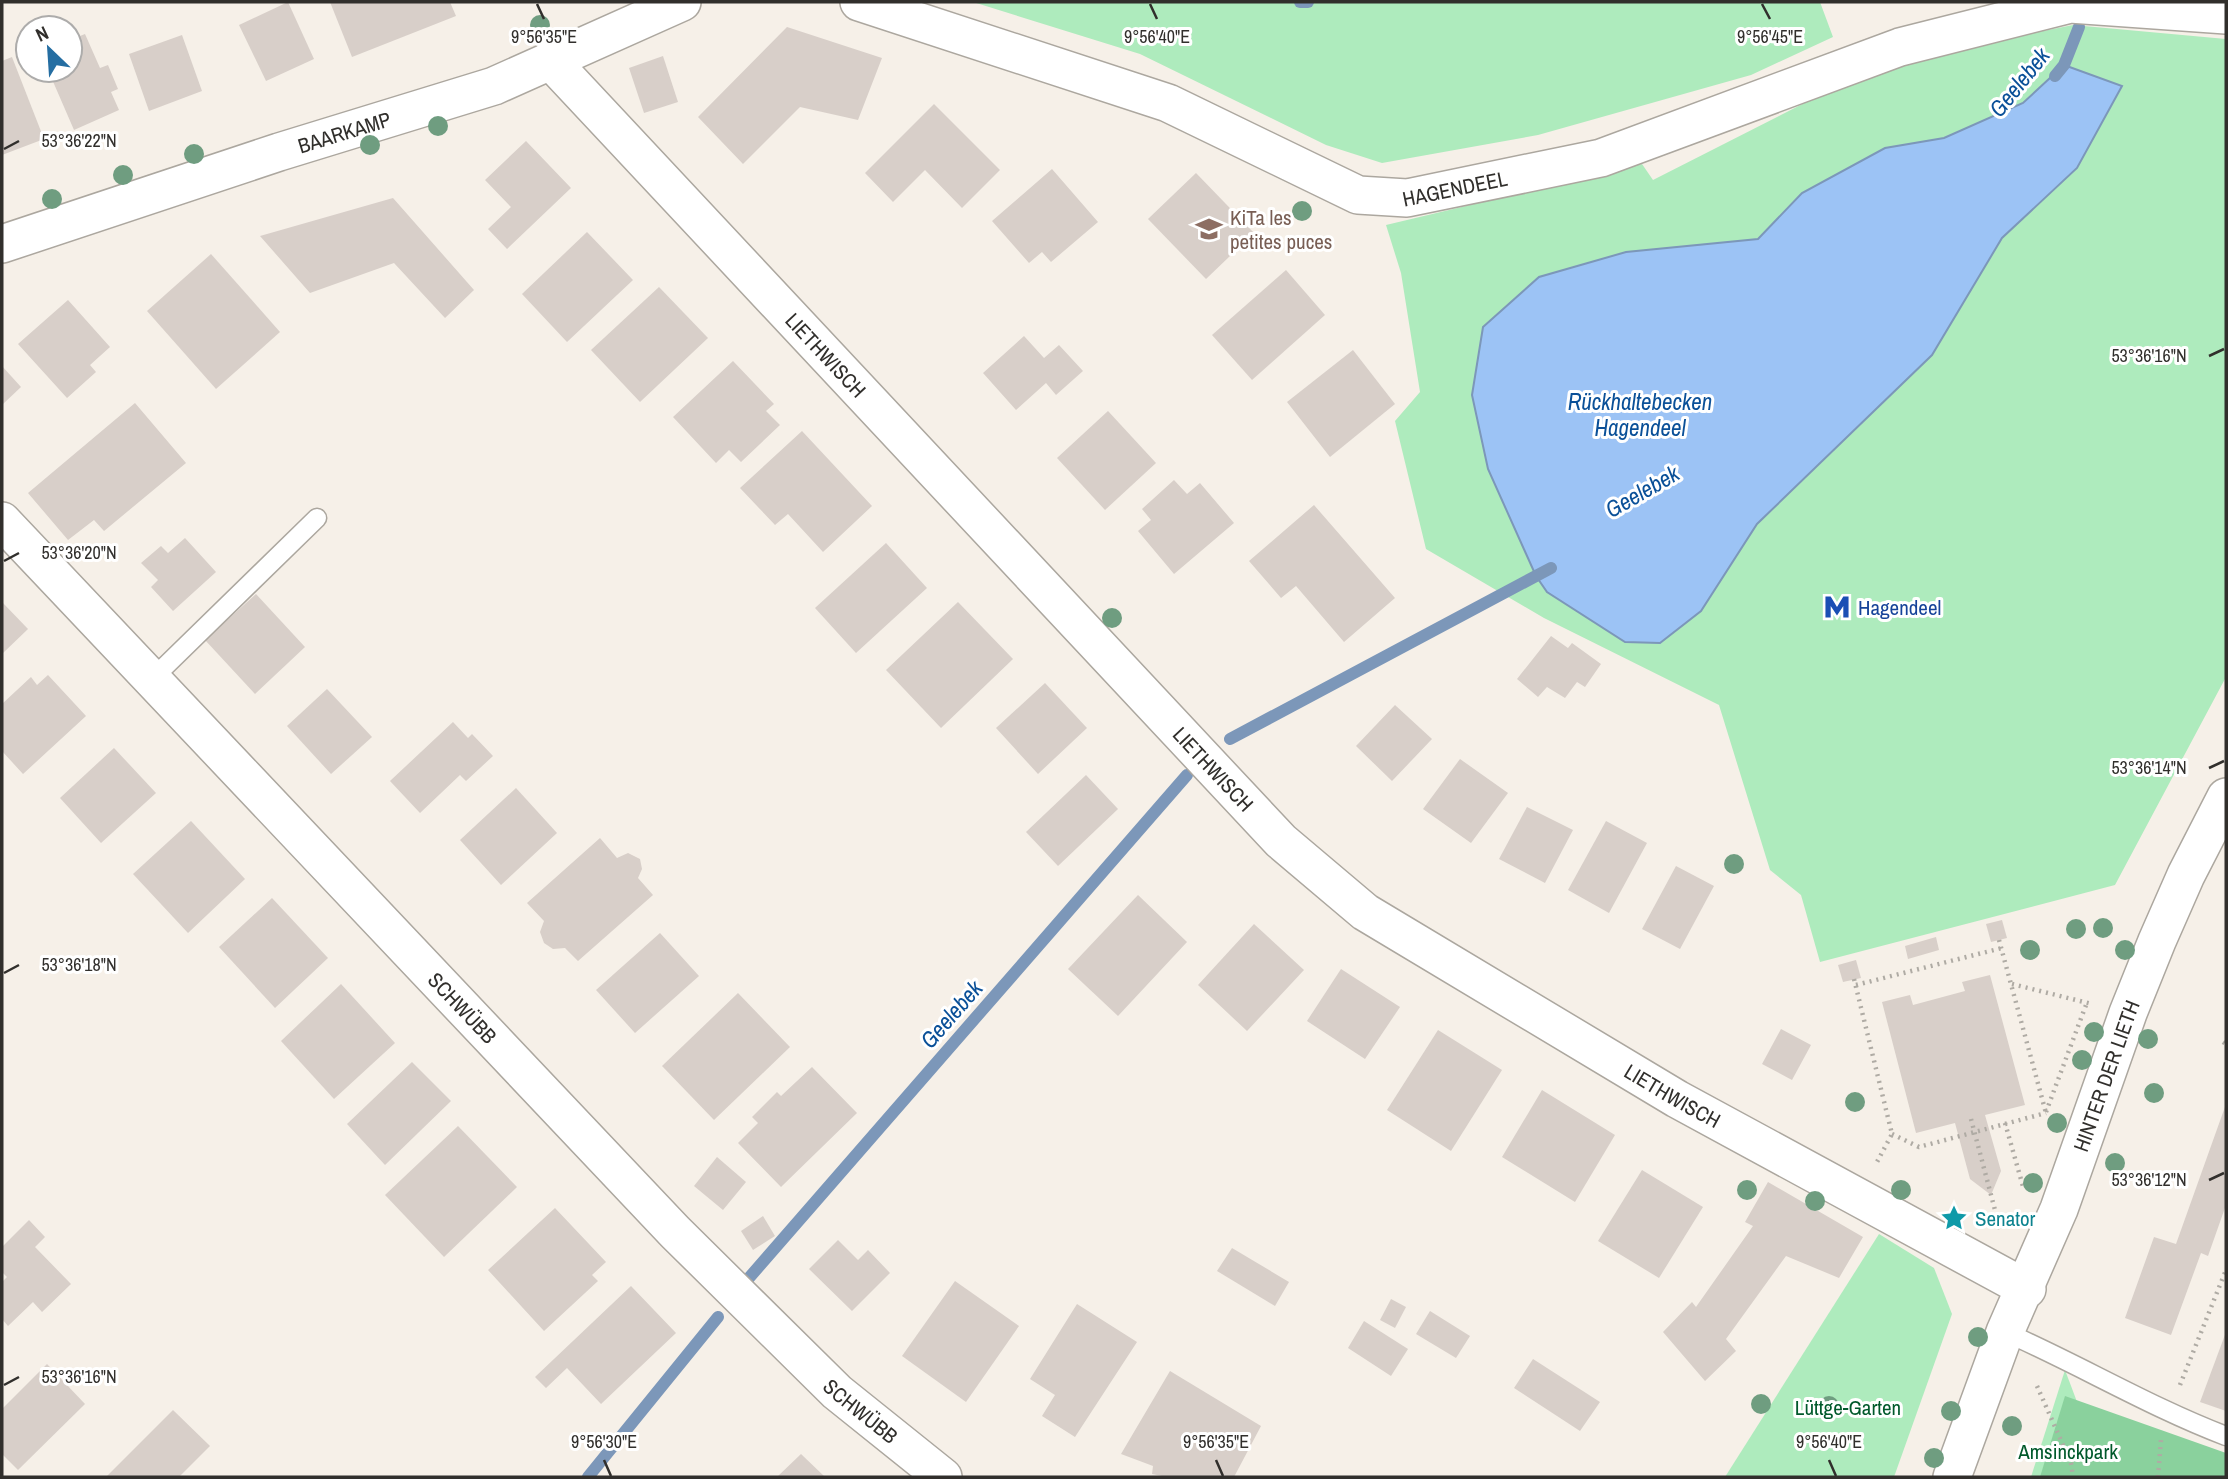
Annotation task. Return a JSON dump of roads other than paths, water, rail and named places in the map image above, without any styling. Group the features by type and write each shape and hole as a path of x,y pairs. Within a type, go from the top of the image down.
{"street":[{"name":"BAARKAMP","path":"2,244 279,152 494,86 682,2"},
{"name":"HAGENDEEL","path":"859,2 1168,103 1358,195 1407,198 1601,158 1900,47 2070,4 2226,15"},
{"name":"LIETHWISCH","path":"550,60 1281,841 1365,912 1677,1099 2021,1287"},
{"name":"SCHWÜBB","path":"2,520 674,1232 837,1392 943,1477"},
{"name":"HINTER DER LIETH","path":"1952,1477 2021,1287 2059,1209 2128,1013 2186,875 2226,797"}],"lane":[{"path":"151,680 317,518"},
{"path":"2005,1332 2050,1352 2169,1414 2226,1436"}],"water":[{"name":"Rückhaltebecken Hagendeel","path":"2064,65 2122,86 2077,168 2002,238 1932,355 1757,524 1701,611 1660,643 1625,642 1547,592 1536,576 1488,469 1472,395 1483,327 1539,277 1626,252 1758,239 1802,193 1885,148 1944,138 2023,103"}],"waterway":[{"path":"1300,2 1308,2"},
{"name":"Geelebek","path":"2055,76 2064,65 2079,27"},
{"name":"Geelebek","path":"1230,739 1551,568"},
{"name":"Geelebek","path":"748,1279 1187,775"},
{"name":"Geelebek","path":"588,1477 718,1317"}],"place":[{"name":"KiTa les petites puces","path":"1209,229"},
{"name":"Hagendeel","path":"1837,607"},
{"name":"Senator","path":"1954,1218"}],"park label":[{"name":"Lüttge-Garten","path":"1848,1407"},
{"name":"Amsinckpark","path":"2068,1451"}]}
